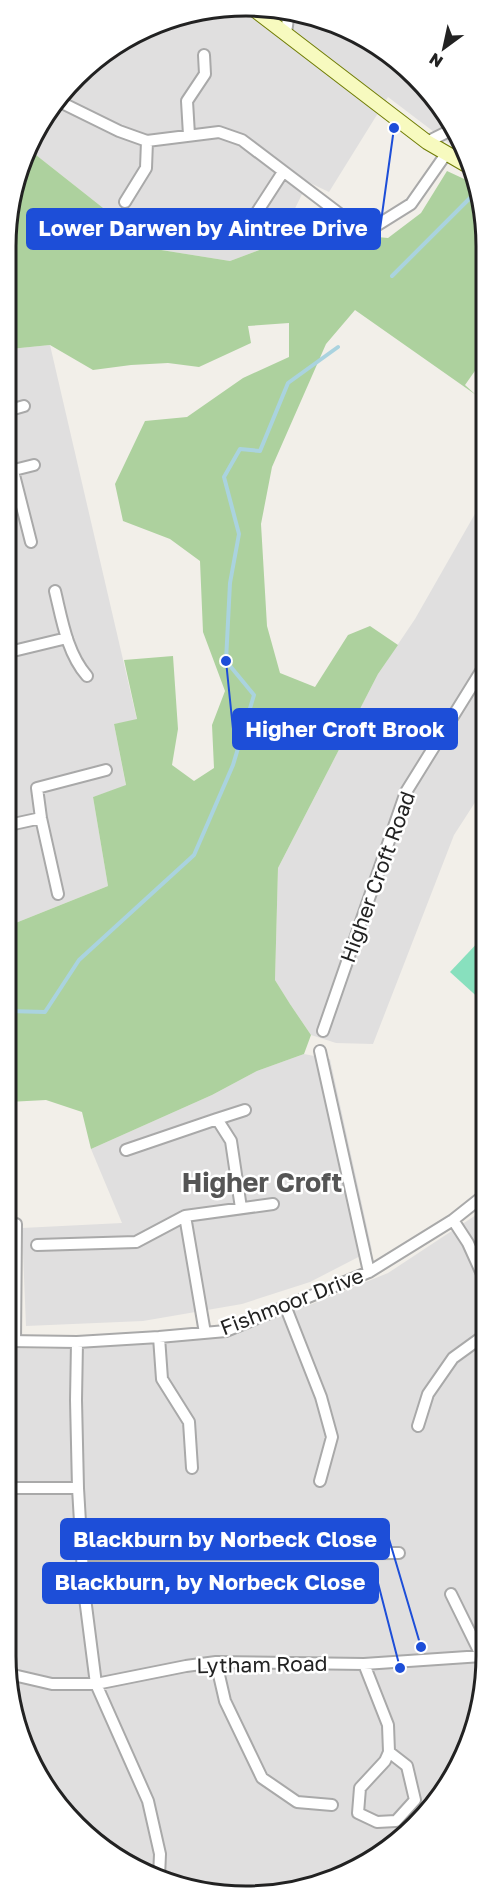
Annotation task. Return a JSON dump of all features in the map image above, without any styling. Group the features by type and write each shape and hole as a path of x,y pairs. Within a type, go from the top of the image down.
{"main road":[{"path":"264,17 427,142 459,161"}],"street":[{"path":"286,33 288,20"},
{"path":"189,135 187,101 205,74 204,55"},
{"path":"65,105 119,131 147,141 219,132 242,140 340,215 371,229 411,204 446,154"},
{"path":"427,142 446,133"},
{"path":"125,202 146,168 147,141"},
{"path":"239,240 284,172"},
{"path":"16,408 24,406"},
{"path":"16,470 34,465"},
{"path":"16,489 31,542"},
{"path":"55,591 67,638 79,667 87,676"},
{"path":"16,650 67,638"},
{"name":"Higher Croft Road","path":"323,1031 406,792 476,679"},
{"path":"58,894 41,818 37,788 106,770"},
{"path":"16,823 41,818"},
{"path":"320,1051 369,1272"},
{"path":"126,1150 244,1110"},
{"path":"218,1119 231,1141 241,1208"},
{"name":"Fishmoor Drive","path":"16,1341 77,1342 159,1338 226,1331 369,1272 453,1220 476,1202"},
{"path":"37,1245 136,1242 185,1216 273,1204"},
{"path":"185,1216 205,1333"},
{"path":"453,1220 476,1257"},
{"path":"286,1308 321,1397 332,1437 320,1481"},
{"path":"159,1338 162,1379 189,1422 192,1468"},
{"path":"418,1426 428,1394 453,1358 476,1341"},
{"path":"77,1342 78,1488 84,1590 96,1684 148,1802 160,1854 159,1869"},
{"path":"16,1488 78,1488"},
{"path":"82,1555 399,1553"},
{"path":"451,1593 476,1646"},
{"name":"Lytham Road","path":"17,1676 52,1684 96,1684 216,1662 364,1664 476,1656"},
{"path":"216,1662 225,1701 262,1778 297,1802 332,1805"},
{"path":"364,1664 388,1725 389,1752 385,1761 360,1788 358,1813 377,1821 396,1821 415,1800 407,1767 389,1752"}],"shaded area":[{"path":"246,16 276,18 305,24 334,34 374,55 397,73 419,95 437,118 453,146 388,97 329,192 308,182 278,243 230,261 155,249 35,155 55,118 73,95 95,73 118,55 144,40 187,24 216,18"},
{"path":"50,345 137,720 114,724 126,786 93,797 108,886 16,923 16,348"},
{"path":"476,512 476,801 454,835 373,1044 336,1043 311,1035 275,980 278,868 378,674 415,619"},
{"path":"304,1054 330,1059 372,1250 310,1282 242,1304 143,1321 26,1326 22,1228 122,1223 91,1149 212,1095 257,1071"},
{"path":"476,1214 476,1657 474,1687 468,1716 452,1759 428,1797 397,1830 361,1856 320,1874 276,1885 231,1886 187,1879 144,1863 118,1848 95,1830 64,1797 40,1759 24,1716 18,1687 16,1657 16,1348 52,1349 155,1342 233,1330 312,1304 388,1273"}],"green space":[{"path":"35,155 155,249 230,261 278,243 289,220 345,234 388,238 421,213 447,171 466,180 474,216 476,246 476,369 465,385 476,395 355,310 326,344 272,467 261,524 267,626 280,673 315,687 348,635 370,626 398,645 378,674 278,868 275,980 311,1035 304,1054 257,1071 212,1095 91,1149 82,1112 46,1100 16,1102 16,923 108,886 93,797 126,785 114,724 137,719 124,660 173,656 178,729 172,765 194,781 214,768 212,725 225,691 203,632 200,561 170,539 123,521 115,484 145,421 187,417 243,378 289,357 289,323 248,326 251,343 199,367 168,363 93,370 50,345 16,348 18,216 24,187"},
{"path":"476,944 476,996 450,972"}],"waterway":[{"path":"392,276 470,198"},
{"path":"16,1011 45,1012 79,960 194,855 233,765 254,695 226,661 230,583 239,534 224,477 240,449 260,451 288,383 338,347"}],"place":[{"name":"Lower Darwen by Aintree Drive","path":"394,128"},
{"name":"Higher Croft Brook","path":"226,661"},
{"name":"Blackburn by Norbeck Close","path":"421,1647"},
{"name":"Blackburn, by Norbeck Close","path":"400,1668"}],"district":[{"name":"Higher Croft","path":"262,1183"}]}
